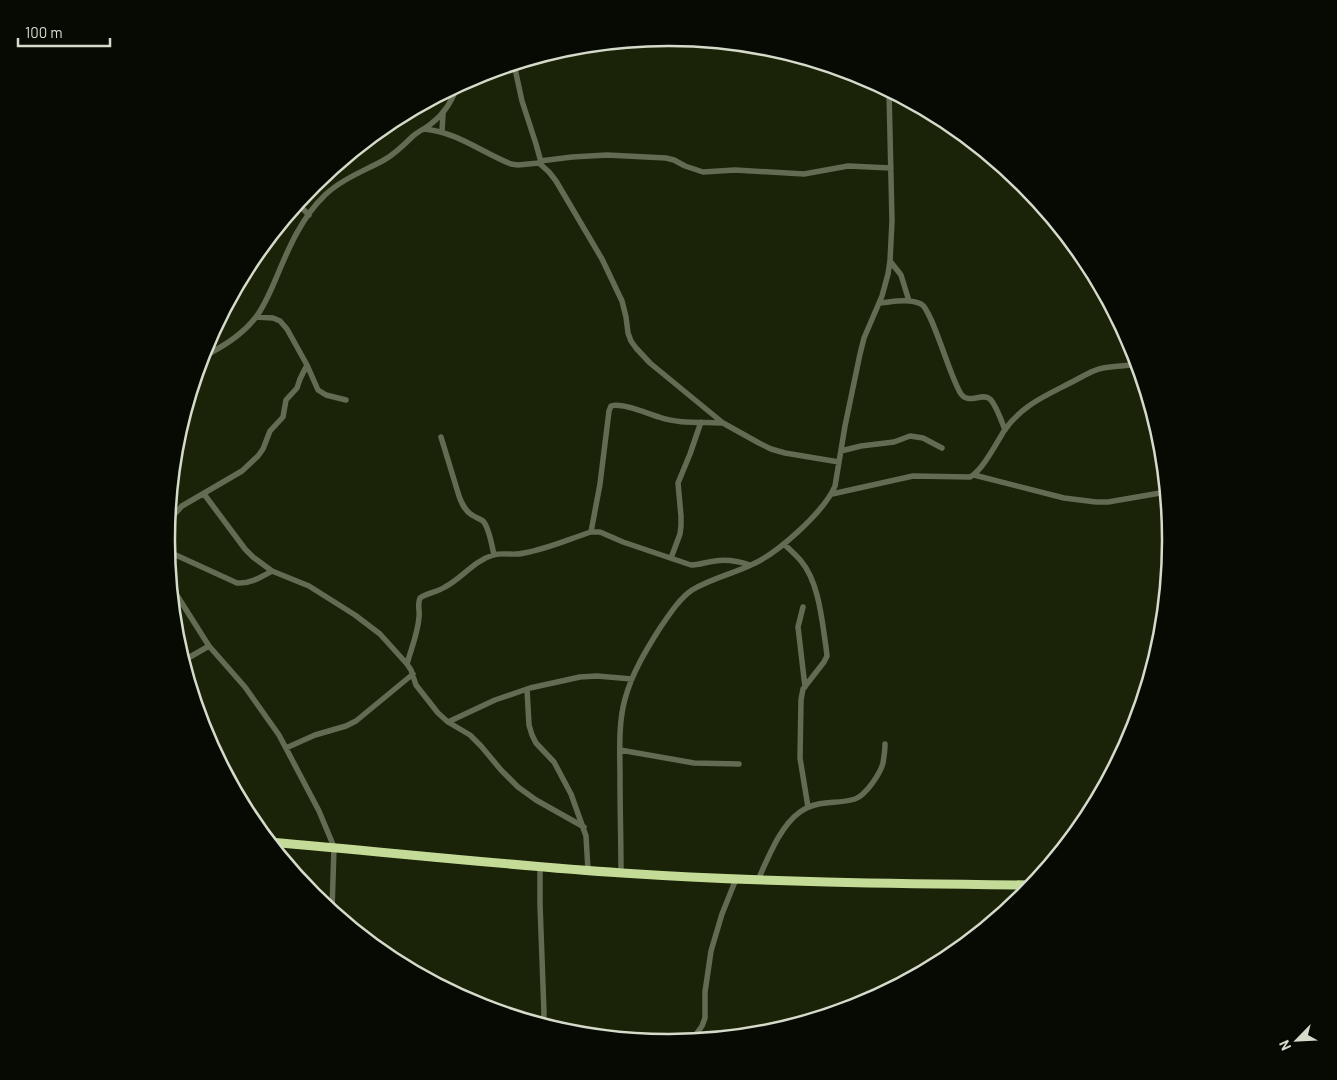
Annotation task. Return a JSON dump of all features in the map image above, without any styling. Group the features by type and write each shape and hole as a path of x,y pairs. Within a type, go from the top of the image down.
{"highway":[{"path":"278,843 540,867 736,880 1022,885"}],"street":[{"path":"515,70 522,101 541,163 556,181 602,259 622,301 628,333 636,348 650,363 723,423 771,449 839,462"},
{"path":"212,351 233,338 256,317 299,228 326,195 340,183 396,152 443,114 453,96"},
{"path":"621,873 620,750 624,700 636,669 675,607 691,591 764,559 803,527 832,494 835,486 860,354 864,338 879,303 890,261 892,221 890,99"},
{"path":"442,131 443,114"},
{"path":"424,128 442,131 512,164 518,165 572,157 607,155 666,158 702,172 735,170 804,174 848,166 891,168"},
{"path":"302,209 308,215"},
{"path":"890,261 901,275 909,301"},
{"path":"879,303 909,301 919,302 924,306 929,313 945,357 962,395 969,399 990,399 1005,430"},
{"path":"256,317 273,318 280,321 287,329 307,365 318,390 326,395 346,400"},
{"path":"176,513 182,506 242,471 258,456 263,450 270,431 284,417 286,400 298,388 307,365"},
{"path":"832,494 913,476 966,478 974,475 980,469 1005,430 1030,404 1091,372 1104,368 1130,365"},
{"path":"591,532 611,406 626,407 669,420 723,423"},
{"path":"671,558 680,534 681,516 678,483 700,422"},
{"path":"841,452 861,446 894,442 910,436 923,438 942,448"},
{"path":"441,437 463,506 468,513 484,523 494,555"},
{"path":"974,475 1064,498 1096,502 1108,502 1160,493"},
{"path":"204,494 253,557 272,571 309,586 355,615 380,634 407,664 418,688 438,713 448,722 470,735 482,746 501,770 518,787 536,800 584,827"},
{"path":"407,664 420,615 418,605 420,598 444,588 486,558 494,555 502,553 522,554 591,532 600,532 623,542 691,565 736,560 750,565"},
{"path":"784,544 802,562 809,574 815,590 827,656 805,687 800,700 800,758 808,807"},
{"path":"175,556 237,583 251,581 272,571"},
{"path":"178,598 209,646 245,687 279,735 319,811 334,847 332,901"},
{"path":"803,607 798,627 805,687"},
{"path":"189,657 209,646"},
{"path":"286,748 316,735 356,722 412,674"},
{"path":"448,722 495,700 527,689 580,677 598,676 632,679"},
{"path":"527,689 529,725 532,735 536,743 557,767 572,794 586,836 588,870"},
{"path":"758,880 772,850 787,825 799,812 808,807 826,802 855,799 864,793 880,772 883,764 885,744"},
{"path":"620,750 694,763 739,764"},
{"path":"540,867 544,1018"},
{"path":"697,1033 705,1018 705,992 711,951 722,914 736,880"}]}
